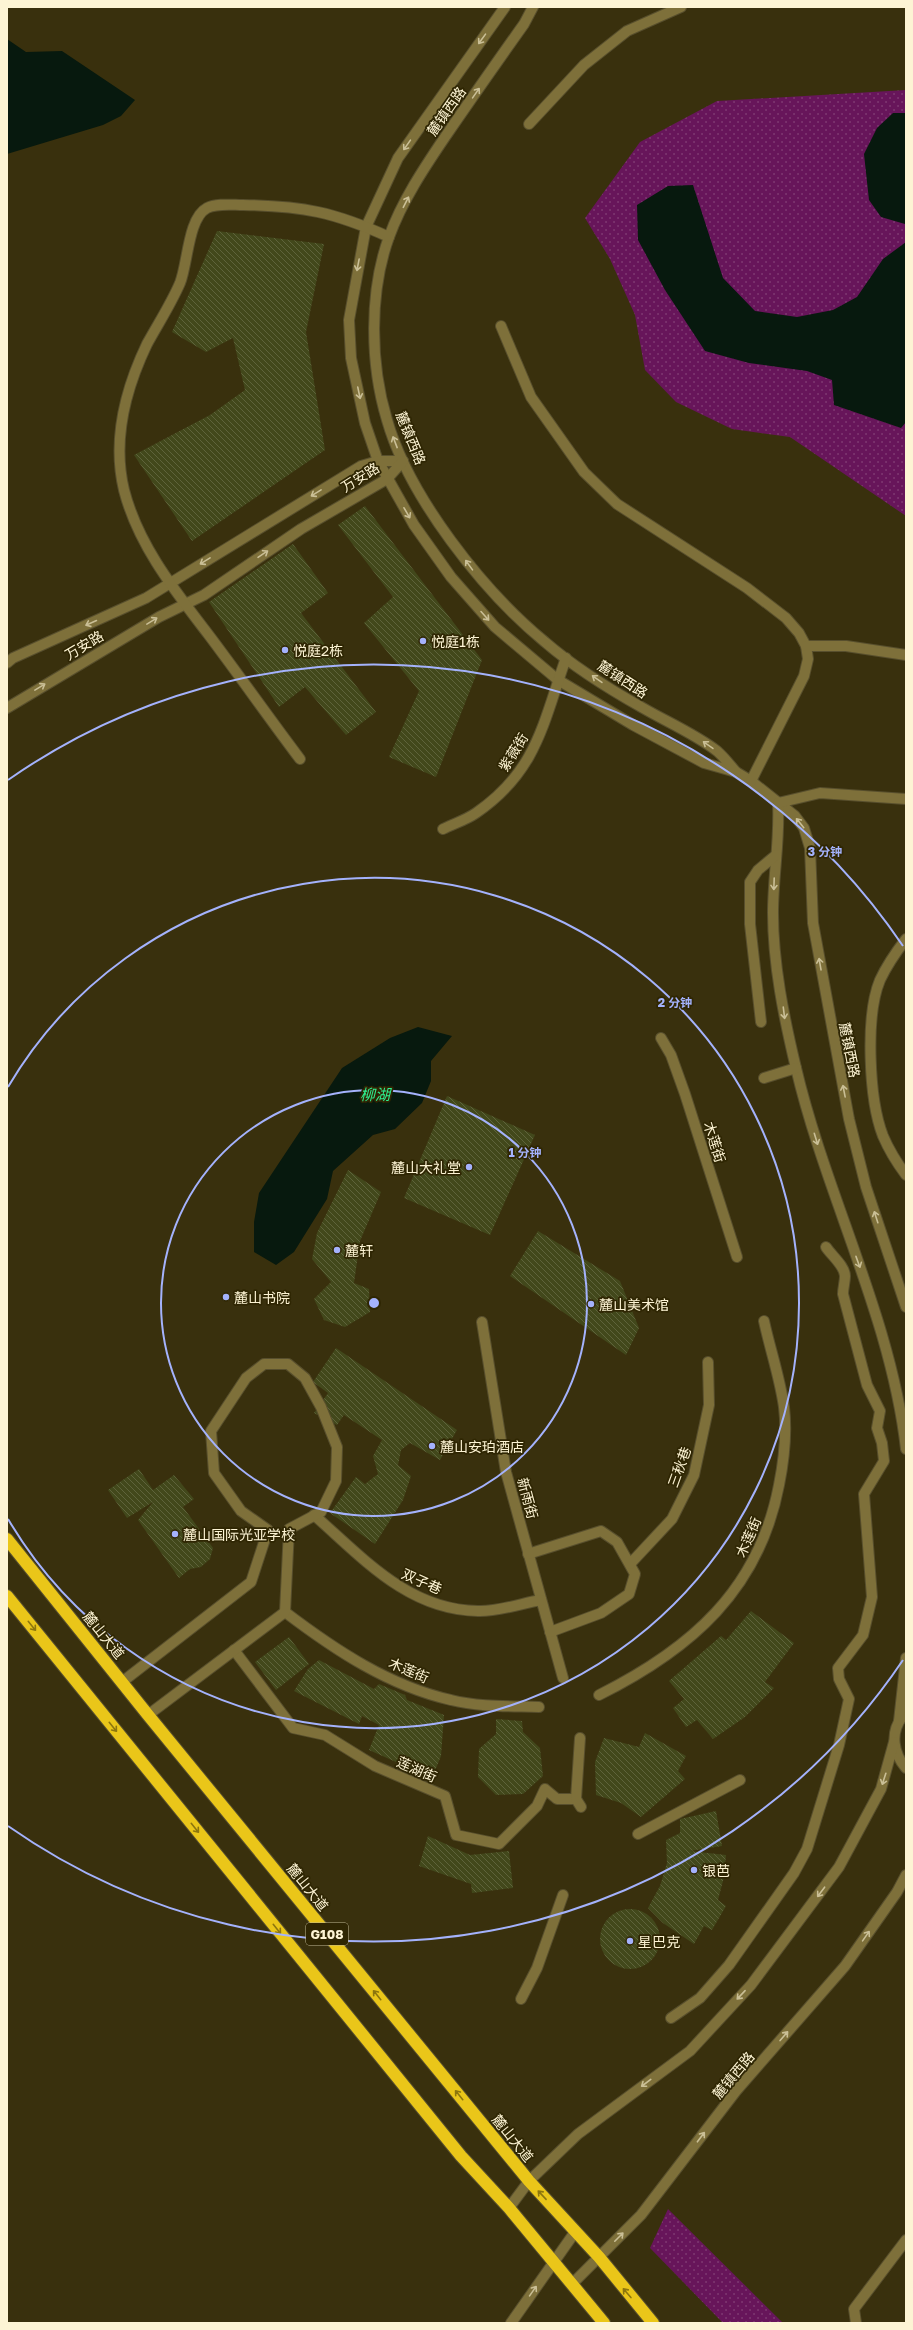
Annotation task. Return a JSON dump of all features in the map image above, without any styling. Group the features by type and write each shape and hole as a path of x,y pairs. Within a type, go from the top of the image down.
{"highway":[{"name":"麓山大道","path":"7,1539 148,1715 529,2182 599,2257 653,2323"},
{"name":"G108","path":"7,1596 461,2156 509,2208 604,2323"}],"street":[{"name":"麓镇西路","path":"533,7 524,24 421,172 389,237 380,276 374,327 377,368 387,419 403,461 427,504 471,568 510,610 545,642 566,658 631,702 699,739 719,752 736,772 751,781 794,816 804,828 810,848 813,923 849,1119 866,1187 906,1307"},
{"path":"529,124 584,65 627,30 682,7"},
{"path":"503,8 398,158 366,227 357,265 349,320 353,365 365,423 378,461 414,525 451,577 495,627 558,680 672,747 704,763 736,772"},
{"path":"300,759 169,584 148,548 124,492 118,442 122,414 134,375 180,282 197,217 209,207 221,205 286,206 316,210 366,227 389,237"},
{"path":"501,326 531,397 584,472 617,504 747,588 786,618 799,633 806,646 808,659 804,676 751,781"},
{"name":"万安路","path":"7,663 13,658 146,598 361,466 378,461 403,461"},
{"name":"万安路","path":"7,708 152,621 204,595 301,528 387,479 403,461"},
{"path":"806,646 846,646 906,655"},
{"name":"紫薇街","path":"443,829 475,814 502,793 520,773 536,747 566,658"},
{"path":"906,799 820,793 778,803 780,828 776,855 773,914 776,954 785,1022 796,1068 832,1190 865,1283 889,1360 906,1449"},
{"path":"761,1022 750,924 750,882 758,870 776,855"},
{"path":"906,939 892,956 880,981 871,1029 874,1100 883,1136 896,1162 906,1175"},
{"name":"木莲街","path":"661,1038 671,1055 685,1094 736,1257"},
{"path":"764,1078 796,1068"},
{"path":"671,2018 700,1998 729,1965 794,1873 807,1849 839,1745 849,1699 839,1679 838,1668 864,1635 872,1597 864,1494 884,1462 882,1443 877,1428 880,1411 867,1385 843,1294 844,1270 826,1247"},
{"name":"木莲街","path":"599,1695 659,1662 696,1632 726,1601 748,1572 774,1515 784,1461 784,1407 764,1321"},
{"name":"新雨街","path":"482,1322 506,1472 563,1678"},
{"name":"三秋巷","path":"630,1564 672,1519 694,1475 709,1404 708,1362"},
{"path":"122,1682 251,1582 268,1530 240,1511 214,1473 211,1431 246,1378 264,1364 288,1364 305,1378 321,1407 337,1447 336,1481 321,1512 289,1530 285,1612 148,1715"},
{"name":"双子巷","path":"314,1515 389,1581 430,1603 479,1611 541,1600"},
{"path":"528,1554 601,1531 617,1542 635,1574 629,1594 601,1613 550,1632"},
{"name":"木莲街","path":"285,1612 324,1642 365,1666 410,1688 452,1700 496,1706 539,1707"},
{"name":"莲湖街","path":"234,1650 293,1728 325,1735 375,1766 445,1796 456,1835 499,1844 536,1806 545,1789 557,1799 579,1803 580,1738"},
{"path":"509,2208 529,2182 578,2134 690,2051 751,1985 839,1867 881,1789 899,1721 906,1658"},
{"path":"899,1721 906,1712"},
{"path":"894,1742 900,1761 906,1768"},
{"path":"638,1834 740,1780"},
{"name":"麓镇西路","path":"572,2284 641,2215 736,2091 845,1966 897,1892 906,1875"},
{"path":"521,1999 537,1968 563,1895"},
{"path":"511,2323 576,2232"},
{"path":"856,2323 854,2309 906,2240"}],"shaded area":[{"path":"906,90 906,516 790,437 732,429 676,402 645,370 635,315 610,259 585,218 640,142 717,101"},
{"path":"668,2209 783,2323 723,2323 650,2248"}],"water":[{"path":"7,39 26,52 62,51 135,100 121,116 103,125 7,154"},
{"path":"893,113 906,113 905,224 881,217 869,200 864,154 877,128"},
{"path":"693,185 723,278 755,311 797,317 833,310 857,297 883,259 906,242 906,422 901,428 834,405 832,380 807,371 749,363 705,351 665,290 638,240 637,205 668,186"},
{"name":"柳湖","path":"418,1027 452,1036 431,1061 431,1081 422,1103 395,1129 373,1135 333,1171 327,1199 294,1252 276,1265 254,1252 254,1222 259,1193 342,1068 390,1038"}],"building":[{"path":"217,231 324,244 306,332 325,450 192,541 134,455 210,415 245,390 233,338 206,352 172,332"},
{"name":"悦庭1栋","path":"365,506 482,660 436,777 389,757 419,691 364,623 393,597 338,525"},
{"name":"悦庭2栋","path":"293,544 328,593 301,613 376,712 346,735 305,687 279,707 209,602"},
{"name":"麓山大礼堂","path":"447,1096 535,1135 490,1235 404,1198"},
{"name":"麓轩","path":"348,1170 381,1192 360,1241 354,1283 369,1289 370,1312 345,1327 324,1320 314,1299 331,1282 312,1259 317,1233"},
{"name":"麓山美术馆","path":"538,1231 620,1281 639,1328 626,1355 510,1276"},
{"name":"麓山安珀酒店","path":"336,1348 457,1430 440,1460 410,1443 401,1450 398,1465 411,1476 403,1500 375,1544 330,1513 356,1477 365,1484 378,1474 373,1456 382,1440 344,1415 337,1425 314,1413 328,1393 313,1382"},
{"name":"麓山国际光亚学校","path":"139,1469 153,1490 174,1475 194,1499 183,1507 213,1548 210,1559 201,1567 190,1569 179,1578 138,1520 153,1502 127,1518 108,1490"},
{"path":"751,1611 794,1643 765,1682 774,1688 745,1717 713,1739 697,1720 686,1727 673,1708 684,1699 669,1681 721,1636 726,1640"},
{"path":"289,1637 309,1664 276,1690 255,1662"},
{"path":"319,1660 374,1689 379,1684 405,1695 407,1700 444,1715 441,1756 432,1778 369,1750 379,1725 362,1716 359,1724 294,1691 308,1669"},
{"path":"496,1719 522,1721 523,1732 540,1748 543,1776 523,1794 496,1795 478,1777 479,1749 496,1734"},
{"path":"645,1733 686,1756 678,1771 685,1779 641,1817 621,1803 596,1795 595,1762 604,1738 639,1747"},
{"name":"银芭","path":"716,1811 722,1846 690,1851 726,1855 724,1877 718,1900 726,1906 712,1930 704,1926 694,1944 663,1923 648,1908 660,1886 667,1863 666,1840 680,1833 680,1819"},
{"path":"428,1836 470,1855 509,1851 513,1888 472,1893 471,1884 419,1866"},
{"name":"星巴克","path":"624,1909 636,1909 647,1914 655,1922 660,1933 658,1951 647,1964 636,1969 624,1969 613,1964 605,1956 600,1945 600,1933 605,1922 613,1914"}],"place":[{"name":"悦庭1栋","path":"423,641"},
{"name":"悦庭2栋","path":"285,650"},
{"name":"麓山大礼堂","path":"469,1167"},
{"name":"麓轩","path":"337,1250"},
{"name":"麓山书院","path":"226,1297"},
{"name":"麓山美术馆","path":"591,1304"},
{"name":"麓山安珀酒店","path":"432,1446"},
{"name":"麓山国际光亚学校","path":"175,1534"},
{"name":"银芭","path":"694,1870"},
{"name":"星巴克","path":"630,1941"}]}
